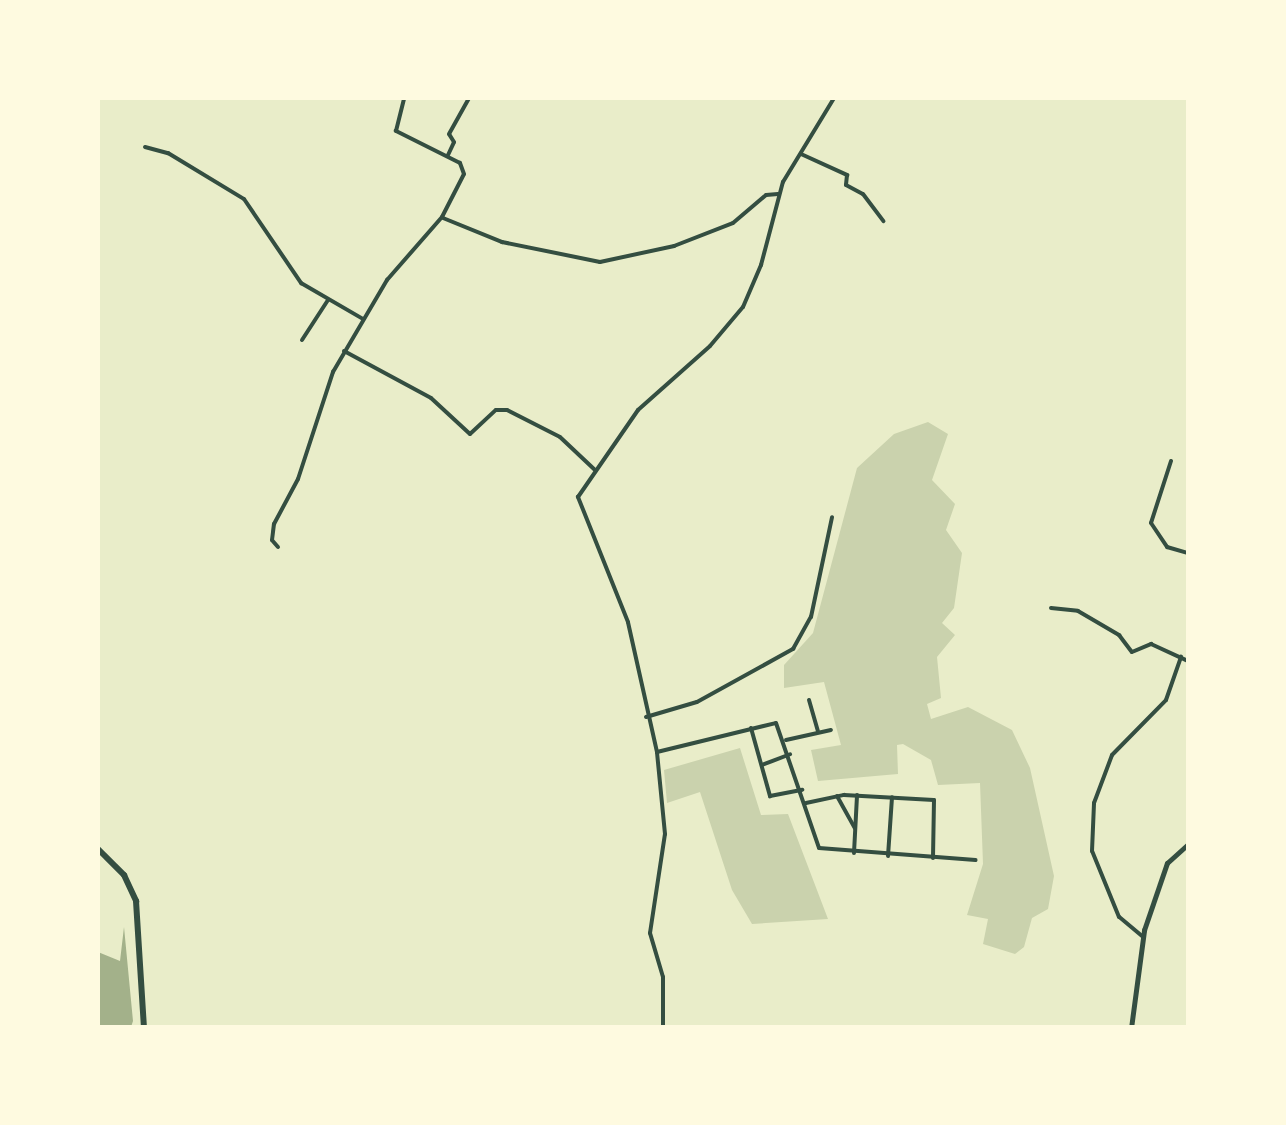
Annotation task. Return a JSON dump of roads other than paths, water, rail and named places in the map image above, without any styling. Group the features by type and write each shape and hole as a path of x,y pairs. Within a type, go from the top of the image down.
{"main road":[{"path":"98,848 124,875 136,901 144,1028"}],"street":[{"path":"278,547 272,540 274,524 298,479 344,351 363,318 442,217 464,174 448,155 396,131 404,98"},
{"path":"448,155 454,142 449,134 469,98"},
{"path":"662,1028 664,977 650,933 665,834 657,752 614,577 579,508 594,469 638,410 710,346 743,306 761,265 778,194 834,98"},
{"path":"145,148 168,153 248,202 301,283 363,318"},
{"path":"800,154 848,176 846,186 862,194 883,221"},
{"path":"442,217 502,242 600,262 674,246 733,222 766,196 778,194"},
{"path":"302,340 328,300"},
{"path":"344,351 431,398 470,434 496,410 507,410 560,437 594,469"},
{"path":"1171,461 1151,523 1167,547 1188,553"},
{"path":"646,717 696,702 793,649 811,617 832,516"},
{"path":"1051,608 1078,611 1119,635 1132,652 1151,644 1188,661"},
{"path":"1143,933 1119,917 1092,852 1092,814 1112,755 1166,700 1181,658"},
{"path":"809,700 818,731"},
{"path":"657,752 776,723 786,740 816,846 888,856 976,860"},
{"path":"751,728 773,798 802,790"},
{"path":"786,740 831,730"},
{"path":"762,764 790,754"},
{"path":"806,803 857,795 936,802 933,858"},
{"path":"854,853 857,795"},
{"path":"838,796 855,828"},
{"path":"888,856 892,796"},
{"path":"1131,1028 1143,933 1167,862 1188,844"}]}
